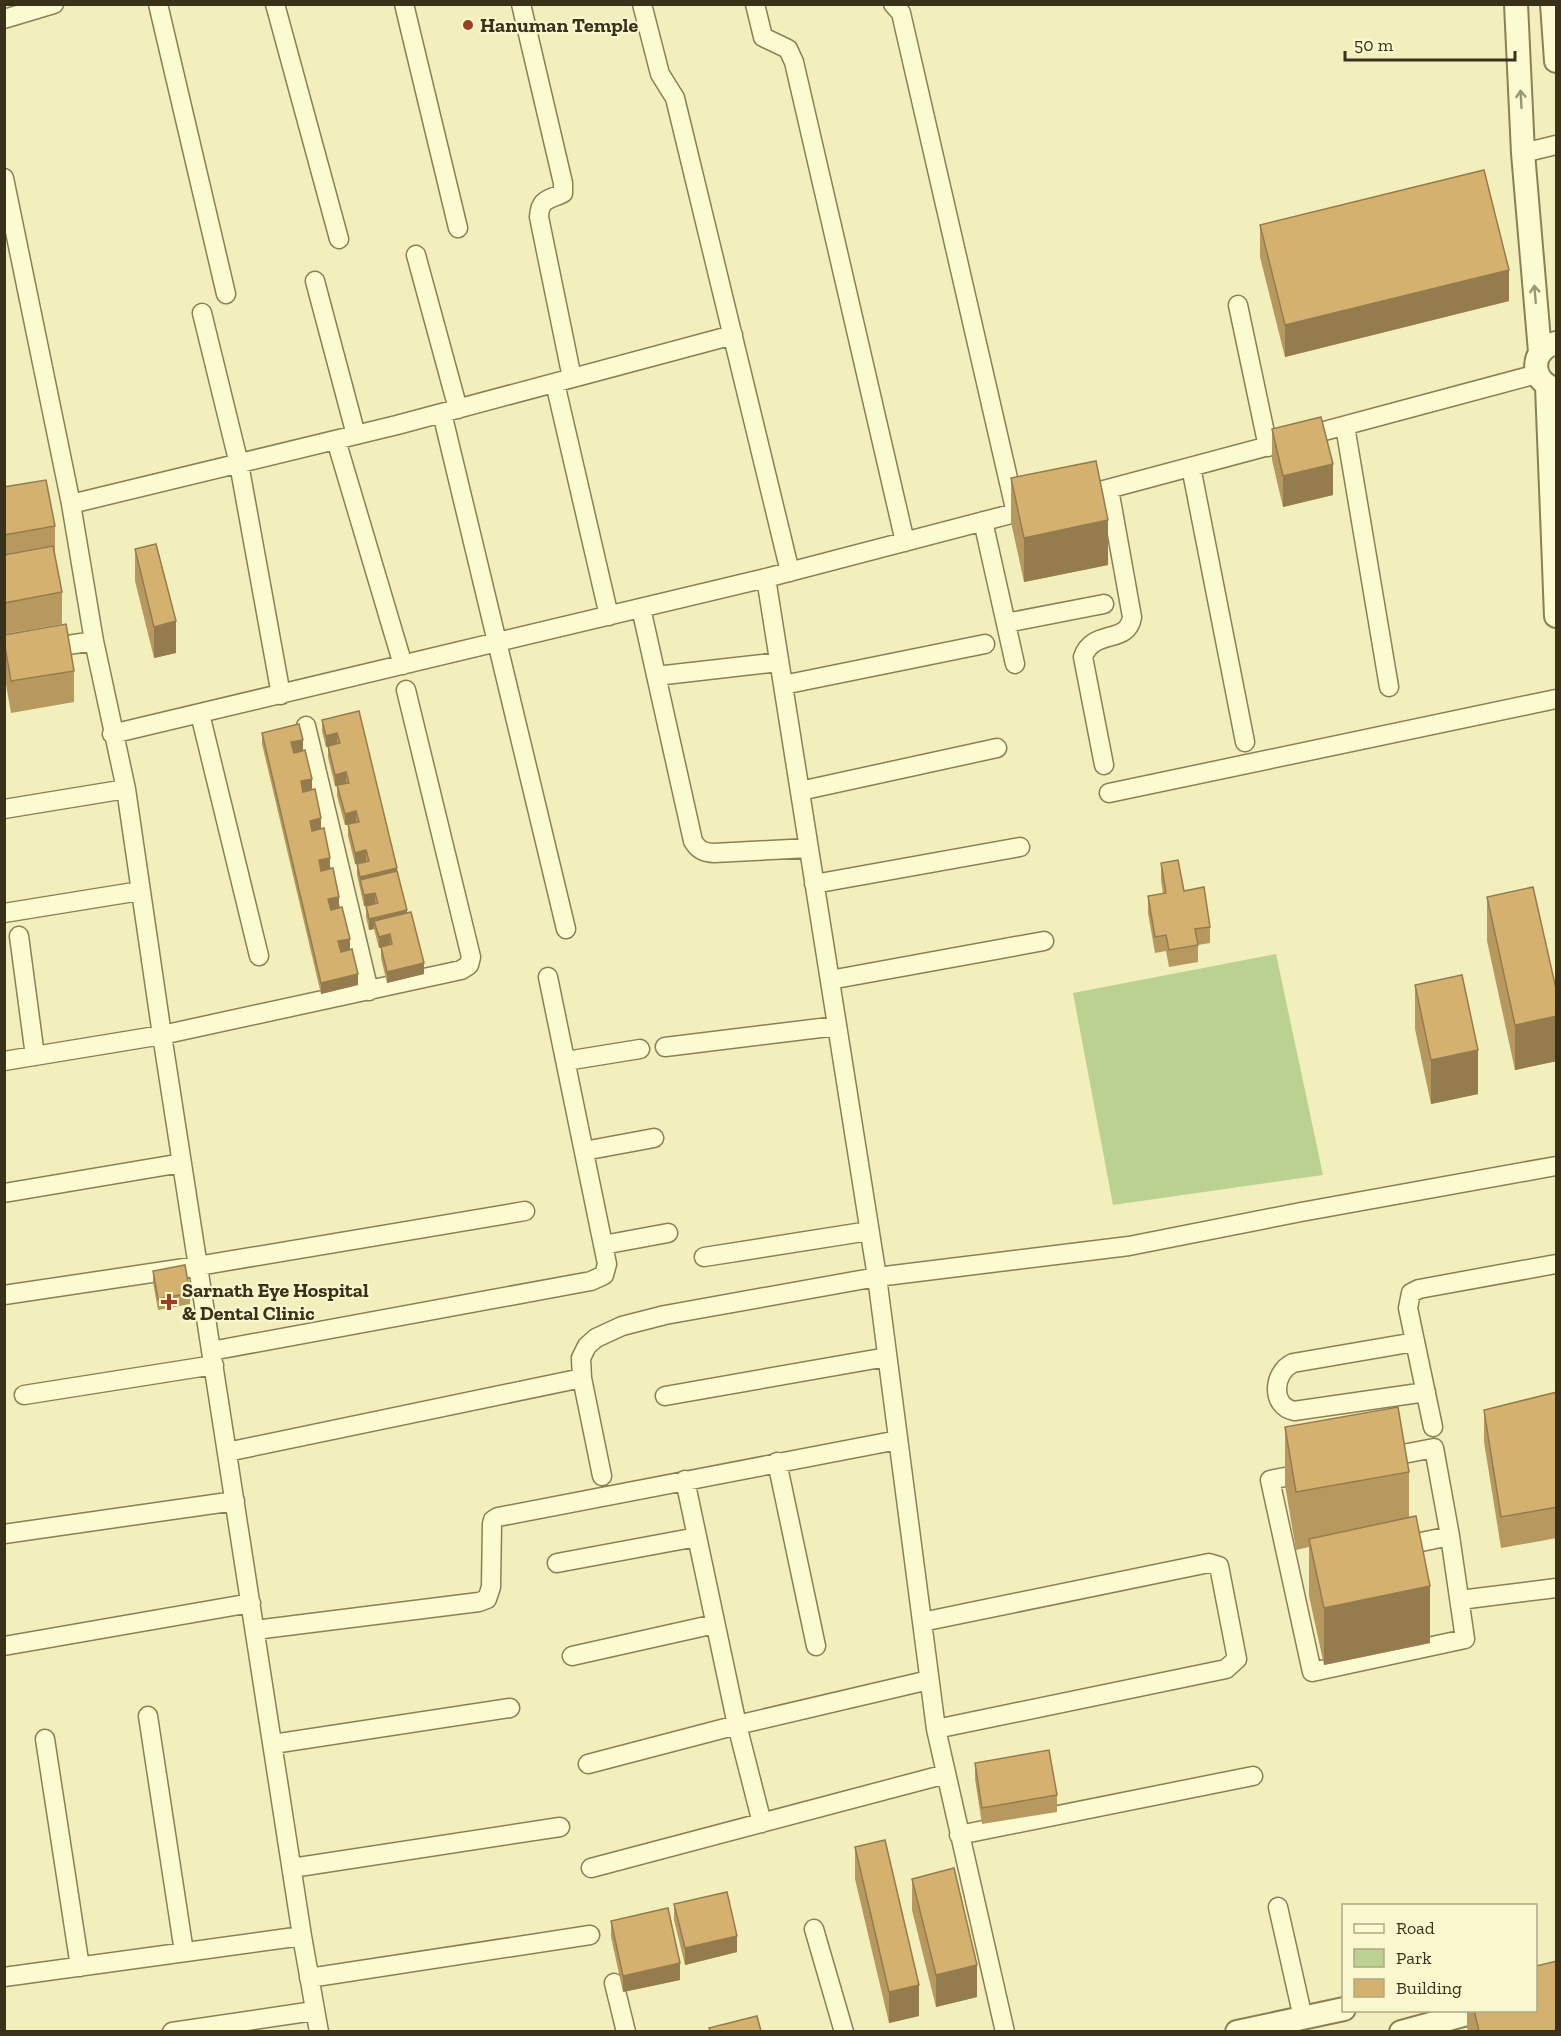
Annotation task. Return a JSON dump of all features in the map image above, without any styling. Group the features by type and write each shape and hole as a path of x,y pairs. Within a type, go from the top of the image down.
{"street":[{"path":"4,20 54,4"},
{"path":"158,4 226,294"},
{"path":"276,4 339,239"},
{"path":"404,4 458,228"},
{"path":"521,4 563,183 563,193 543,203 539,217 563,381 609,616"},
{"path":"642,4 660,74 675,98 790,572"},
{"path":"755,4 763,37 788,49 794,62 905,542"},
{"path":"1516,4 1523,153 1548,369 1557,616"},
{"path":"1552,4 1557,61"},
{"path":"898,5 1016,513"},
{"path":"1523,153 1557,145"},
{"path":"4,178 71,504 112,734 126,789 212,1358 302,1936 319,2031"},
{"path":"417,255 498,643 566,929"},
{"path":"315,281 356,435"},
{"path":"1238,305 1268,447"},
{"path":"202,313 239,464 281,695"},
{"path":"71,504 356,435 733,335"},
{"path":"112,734 790,572 1268,447 1548,369"},
{"path":"1345,426 1389,687"},
{"path":"336,440 403,665"},
{"path":"1191,467 1245,742"},
{"path":"1104,765 1083,657 1094,642 1126,631 1132,617 1109,489"},
{"path":"983,521 1015,664"},
{"path":"766,578 877,1277 936,1729 1005,2031"},
{"path":"1006,623 1104,604"},
{"path":"641,608 693,841 697,848 714,854 809,848"},
{"path":"4,655 94,641"},
{"path":"783,685 985,644"},
{"path":"656,676 779,662"},
{"path":"4,1061 162,1035 461,970 469,964 471,957 406,690"},
{"path":"1109,793 1557,699"},
{"path":"200,714 259,956"},
{"path":"306,726 369,991"},
{"path":"800,791 997,748"},
{"path":"4,809 126,789"},
{"path":"814,884 1020,847"},
{"path":"4,913 140,891"},
{"path":"19,936 35,1056"},
{"path":"830,980 1044,940"},
{"path":"24,1395 591,1281 604,1275 607,1264 548,977"},
{"path":"665,1047 837,1026"},
{"path":"566,1061 640,1049"},
{"path":"584,1151 654,1138"},
{"path":"4,1193 182,1163"},
{"path":"602,1476 582,1378 581,1358 587,1346 596,1338 622,1326 665,1315 877,1277 1129,1246 1301,1212 1557,1166"},
{"path":"4,1295 198,1266 525,1211"},
{"path":"704,1257 869,1231"},
{"path":"603,1245 668,1233"},
{"path":"1433,1427 1408,1308 1412,1293 1419,1289 1557,1264"},
{"path":"1415,1341 1286,1366 1280,1373 1277,1383 1280,1404 1286,1410 1294,1412 1426,1392"},
{"path":"665,1396 887,1357"},
{"path":"227,1452 582,1378"},
{"path":"255,1630 479,1602 487,1599 490,1594 493,1520 498,1517 898,1440"},
{"path":"1434,1448 1450,1536 1465,1640 1312,1672 1295,1568 1270,1480 1434,1448"},
{"path":"777,1462 816,1646"},
{"path":"685,1480 737,1725 762,1823"},
{"path":"4,1534 235,1501"},
{"path":"1382,1550 1450,1536"},
{"path":"557,1563 697,1537"},
{"path":"922,1622 1209,1563 1219,1566 1237,1659 1226,1669 936,1729"},
{"path":"1460,1600 1557,1588"},
{"path":"4,1646 251,1603"},
{"path":"572,1656 715,1624"},
{"path":"588,1764 737,1725 930,1680"},
{"path":"273,1744 510,1708"},
{"path":"148,1716 184,1952"},
{"path":"45,1739 81,1966"},
{"path":"591,1868 946,1774"},
{"path":"959,1835 1253,1776"},
{"path":"292,1868 560,1827"},
{"path":"1278,1907 1303,2018"},
{"path":"813,1929 844,2031"},
{"path":"309,1978 590,1935"},
{"path":"4,1977 302,1936"},
{"path":"614,1983 627,2031"},
{"path":"1237,2031 1342,2009"},
{"path":"172,2031 314,2011"},
{"path":"1401,2031 1426,2029 1476,2012"}],"green space":[{"path":"1276,954 1323,1175 1113,1205 1073,993"}],"building":[{"path":"1484,170 1509,270 1285,325 1260,225"},
{"path":"1321,417 1333,464 1283,476 1272,429"},
{"path":"1096,461 1108,520 1024,538 1011,478"},
{"path":"46,480 55,526 4,535 4,487"},
{"path":"156,544 176,621 154,627 135,549"},
{"path":"53,546 62,592 4,603 4,555"},
{"path":"66,624 74,671 11,681 4,635"},
{"path":"359,711 397,868 360,877 357,864 369,861 366,850 355,853 348,824 359,822 356,811 345,814 337,785 349,783 346,772 335,775 328,746 340,743 337,733 326,736 322,720"},
{"path":"299,724 303,740 291,742 294,753 305,750 312,779 301,781 303,792 315,789 321,818 310,821 312,831 324,828 330,858 319,860 321,871 333,868 339,897 328,899 331,910 342,907 350,939 338,941 341,952 352,949 358,974 321,983 262,733"},
{"path":"1178,860 1184,891 1204,887 1210,927 1195,929 1198,945 1169,950 1166,935 1155,937 1148,896 1166,893 1161,863"},
{"path":"397,871 407,910 369,919 366,906 378,903 375,893 364,895 360,880"},
{"path":"1533,887 1557,993 1557,1016 1515,1025 1487,897"},
{"path":"411,912 424,963 387,972 381,947 392,944 390,934 379,937 374,921"},
{"path":"1462,975 1478,1050 1431,1060 1415,985"},
{"path":"185,1265 190,1293 158,1299 153,1271"},
{"path":"1557,1392 1557,1507 1501,1517 1484,1410"},
{"path":"1398,1407 1409,1472 1296,1492 1285,1427"},
{"path":"1416,1516 1430,1586 1324,1608 1309,1539"},
{"path":"1049,1750 1057,1795 982,1808 975,1763"},
{"path":"885,1840 919,1985 889,1992 855,1847"},
{"path":"954,1868 977,1965 936,1975 912,1879"},
{"path":"727,1892 737,1936 685,1948 674,1904"},
{"path":"668,1908 680,1963 623,1976 611,1921"},
{"path":"1557,1961 1557,2031 1479,2031 1474,2012 1537,2012 1537,1966"},
{"path":"757,2016 761,2031 710,2031 709,2028"}],"place":[{"name":"Hanuman Temple","path":"468,25"},
{"name":"Sarnath Eye Hospital & Dental Clinic","path":"169,1302"}]}
